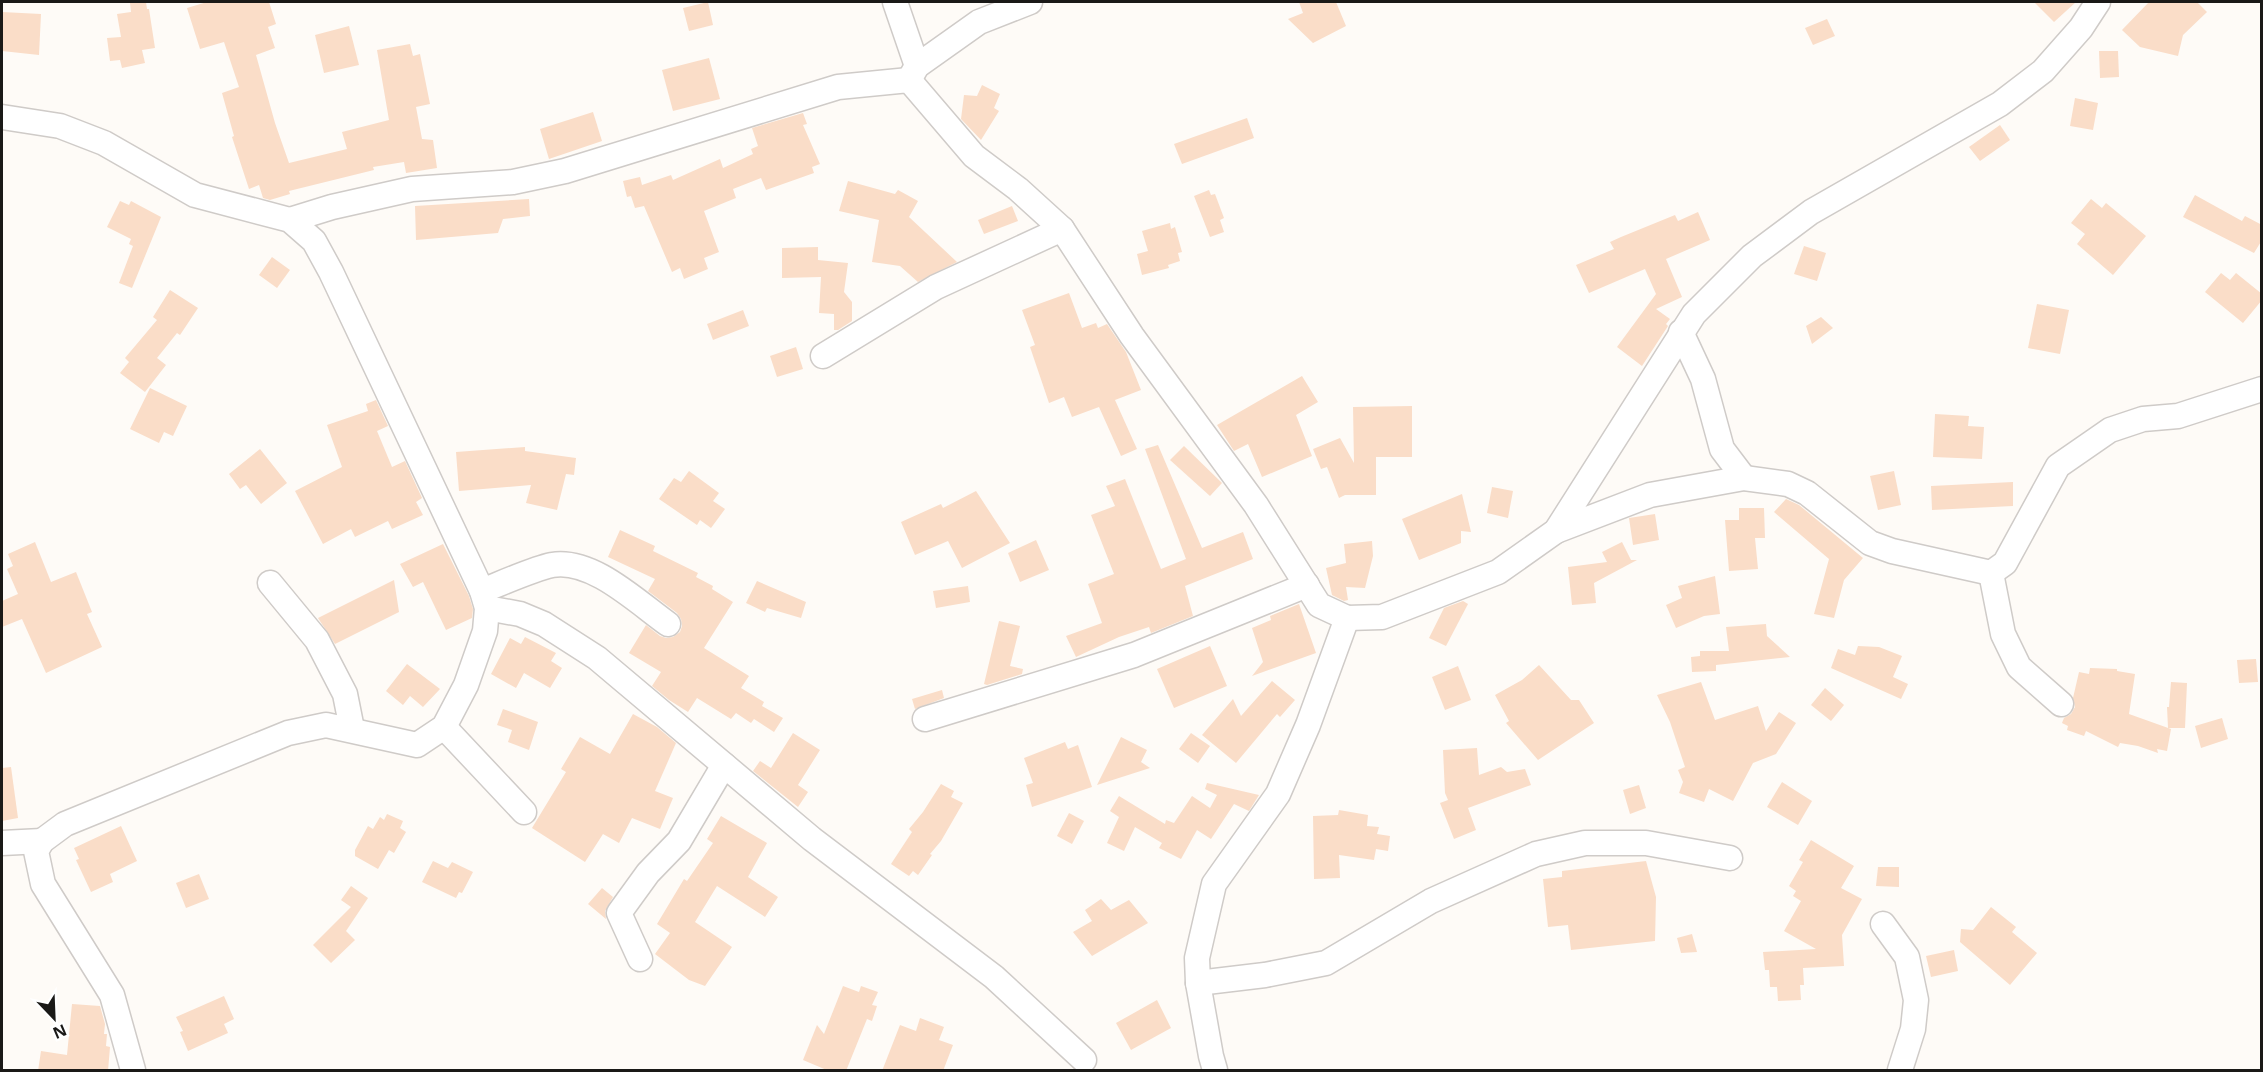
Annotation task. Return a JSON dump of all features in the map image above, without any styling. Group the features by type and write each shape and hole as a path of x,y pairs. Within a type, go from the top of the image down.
{"street":[{"path":"895,2 913,73 974,156 1018,189 1062,229 1132,336 1256,505 1319,605 1347,618 1382,617 1498,572 1556,531 1650,495 1744,478 1788,484 1807,493 1870,543 1892,551 1991,573"},
{"path":"290,220 332,207 412,189 513,182 565,171 838,87 913,73 979,22 1030,2"},
{"path":"1556,531 1681,332 1694,314 1752,256 1811,212 2000,104 2043,71 2081,28 2098,2"},
{"path":"2,117 60,126 104,143 195,195 290,220 314,241 331,272 485,599 485,631 466,685 444,727 417,745 326,725 288,733 65,824 42,841 36,851 43,884 112,996 133,1069"},
{"path":"823,356 936,287 1062,229"},
{"path":"1681,332 1703,379 1722,449 1744,478"},
{"path":"1991,573 2005,562 2058,466 2110,430 2144,418 2178,416 2262,389"},
{"path":"485,599 552,565 569,566 596,572 668,624"},
{"path":"1991,573 2003,634 2019,667 2061,704"},
{"path":"270,583 318,640 345,694 352,729"},
{"path":"925,719 1134,655 1307,585"},
{"path":"485,599 544,624 597,658 812,839 994,977 1084,1060"},
{"path":"1215,1071 1198,983 1197,958 1214,884 1278,794 1308,725 1347,618"},
{"path":"444,727 524,812"},
{"path":"640,959 618,913 648,873 679,841 724,765"},
{"path":"2,843 42,841"},
{"path":"1198,983 1265,975 1326,963 1431,901 1536,854 1585,843 1646,843 1730,858"},
{"path":"1883,924 1907,957 1916,1000 1913,1029 1900,1071"}],"building":[{"path":"146,2 155,48 142,50 145,63 122,68 120,60 110,61 107,38 121,37 117,14 131,12 130,3"},
{"path":"207,2 269,2 276,24 268,27 275,48 256,55 289,163 347,149 342,132 389,120 377,50 410,44 413,56 420,54 430,104 416,107 422,139 433,140 437,168 406,173 404,162 373,167 374,170 289,191 290,194 270,200 263,198 259,185 249,189 232,137 234,136 222,93 239,87 224,42 200,49 187,8"},
{"path":"708,2 713,25 689,31 683,8"},
{"path":"1299,2 1336,2 1346,26 1313,43 1288,19 1303,13"},
{"path":"2034,2 2076,2 2054,22"},
{"path":"2149,2 2197,2 2207,12 2183,35 2178,56 2140,47 2122,30"},
{"path":"2,12 41,14 39,55 2,51"},
{"path":"1827,19 1835,36 1813,45 1805,28"},
{"path":"349,26 359,65 324,73 315,35"},
{"path":"2099,51 2118,51 2119,77 2100,78"},
{"path":"709,58 720,99 673,111 662,70"},
{"path":"982,85 1000,94 994,108 999,111 981,140 961,119 964,95 977,96"},
{"path":"2075,98 2098,103 2093,130 2070,126"},
{"path":"593,112 602,141 549,159 540,129"},
{"path":"803,113 807,124 803,125 820,164 812,167 814,173 766,190 761,178 733,189 736,198 704,211 719,252 704,258 708,269 684,279 680,268 672,272 644,206 635,208 631,196 627,197 623,181 640,177 642,185 671,175 673,180 720,159 723,168 753,154 751,149 758,146 752,128"},
{"path":"1247,118 1254,138 1182,164 1174,144"},
{"path":"2000,125 2010,140 1980,161 1969,147"},
{"path":"848,181 895,194 898,190 918,201 909,217 957,262 918,282 900,266 872,262 879,220 839,211"},
{"path":"1209,190 1211,195 1215,194 1224,218 1220,220 1224,232 1210,237 1194,196"},
{"path":"2195,195 2242,221 2245,216 2262,225 2262,240 2254,253 2183,217"},
{"path":"529,199 530,216 503,219 498,233 416,240 415,206"},
{"path":"2091,199 2102,208 2106,203 2146,236 2113,275 2077,244 2085,234 2071,223"},
{"path":"120,201 129,205 131,201 161,217 132,288 119,283 133,246 129,244 131,239 107,227"},
{"path":"1012,206 1018,221 984,234 978,220"},
{"path":"1698,212 1710,240 1666,259 1682,297 1656,309 1670,319 1666,324 1668,326 1642,366 1617,347 1656,294 1645,269 1589,293 1576,265 1614,249 1610,242 1621,237 1675,215 1678,221"},
{"path":"1170,223 1171,229 1175,227 1182,252 1178,253 1180,261 1168,265 1169,268 1142,275 1137,254 1148,251 1142,231"},
{"path":"1804,246 1826,253 1817,281 1794,274"},
{"path":"818,247 818,260 848,263 844,292 852,302 852,321 838,330 834,330 834,314 819,313 821,277 782,278 782,248"},
{"path":"272,257 290,270 277,288 259,275"},
{"path":"2221,273 2230,280 2236,273 2262,294 2262,300 2243,323 2205,292"},
{"path":"170,290 198,308 180,335 177,333 157,358 166,365 145,392 120,373 129,362 125,358 157,320 153,317"},
{"path":"1069,293 1082,328 1096,323 1098,328 1107,324 1126,352 1141,390 1115,400 1137,449 1121,456 1099,407 1072,417 1064,397 1049,403 1030,347 1035,345 1022,310"},
{"path":"2037,304 2069,310 2060,354 2028,348"},
{"path":"743,310 749,326 713,340 707,324"},
{"path":"1821,317 1833,328 1812,344 1806,326"},
{"path":"796,347 803,369 777,377 770,356"},
{"path":"1302,376 1318,402 1296,415 1312,456 1262,477 1248,444 1234,451 1217,425"},
{"path":"150,388 187,406 173,436 164,432 159,443 130,429"},
{"path":"376,400 388,426 377,431 392,467 405,461 422,498 416,502 423,515 392,529 388,521 355,537 351,529 323,544 295,491 342,467 327,425 368,411 366,404"},
{"path":"1412,406 1412,457 1376,457 1376,495 1345,495 1339,498 1327,467 1321,469 1313,449 1340,438 1354,463 1353,407"},
{"path":"1935,414 1969,416 1968,426 1984,427 1982,459 1933,457"},
{"path":"1158,445 1202,548 1243,532 1253,559 1185,586 1193,616 1151,633 1149,627 1119,637 1076,657 1066,636 1102,623 1088,584 1114,574 1091,515 1115,506 1106,486 1125,479 1161,569 1186,559 1145,449"},
{"path":"1184,446 1222,483 1210,496 1170,460"},
{"path":"525,447 525,451 576,458 574,475 566,474 557,510 526,503 531,485 459,491 456,452"},
{"path":"260,449 287,483 261,504 246,485 240,489 229,474"},
{"path":"689,471 719,493 713,501 725,509 711,528 700,520 697,525 659,499 674,478 681,482"},
{"path":"1894,471 1901,505 1878,510 1870,476"},
{"path":"2013,482 2013,506 1932,510 1931,486"},
{"path":"1492,487 1513,491 1508,518 1487,513"},
{"path":"976,491 1010,543 962,568 948,541 915,555 901,522 941,504 943,508"},
{"path":"1462,494 1471,532 1461,531 1461,543 1419,560 1402,519"},
{"path":"1786,499 1799,505 1863,558 1844,580 1834,618 1814,614 1829,559 1774,512"},
{"path":"1739,508 1764,508 1765,538 1755,538 1758,569 1729,571 1725,520 1739,520"},
{"path":"1655,514 1659,540 1633,545 1629,518"},
{"path":"620,530 655,546 653,551 698,573 696,577 713,586 712,589 733,602 704,648 749,676 741,688 764,702 762,706 783,718 774,732 754,719 751,723 736,713 731,719 697,698 688,712 652,686 661,672 629,653 646,625 660,636 673,637 680,632 681,619 677,613 648,591 655,579 608,557"},
{"path":"1036,540 1049,570 1020,582 1008,553"},
{"path":"1372,541 1373,556 1365,588 1346,587 1348,600 1344,601 1332,595 1326,568 1346,563 1344,544"},
{"path":"35,542 51,582 76,572 92,612 87,614 102,647 46,673 22,619 2,627 2,601 18,594 7,569 13,566 8,554"},
{"path":"1622,542 1631,560 1637,560 1594,583 1596,603 1572,605 1568,567 1607,562 1602,552"},
{"path":"443,544 469,596 473,609 472,618 446,630 423,582 413,587 400,564"},
{"path":"1715,576 1720,614 1704,616 1676,628 1666,605 1682,598 1678,586"},
{"path":"394,580 399,612 335,644 318,618"},
{"path":"757,581 806,602 801,618 767,608 765,612 746,603"},
{"path":"968,586 970,602 936,608 933,591"},
{"path":"1463,601 1468,604 1446,646 1429,638 1444,608"},
{"path":"1299,604 1316,653 1252,676 1263,662 1252,628 1271,620 1270,616"},
{"path":"999,621 1020,626 1010,666 1023,669 1022,674 987,685 984,684"},
{"path":"1766,624 1767,636 1790,657 1716,665 1716,671 1692,672 1691,657 1700,656 1700,651 1729,651 1726,627"},
{"path":"525,637 556,653 551,661 562,668 550,688 524,673 516,688 491,674 510,638 521,644"},
{"path":"1210,646 1227,686 1174,708 1157,669"},
{"path":"1858,646 1879,647 1902,656 1893,677 1908,684 1901,699 1831,668 1838,649 1855,655"},
{"path":"2256,659 2258,682 2239,683 2237,660"},
{"path":"407,664 440,689 423,707 410,696 403,705 386,691"},
{"path":"1539,665 1571,700 1579,700 1594,723 1538,760 1506,723 1509,721 1495,695 1522,680"},
{"path":"1458,666 1471,700 1445,710 1432,677"},
{"path":"2090,668 2117,669 2117,671 2135,674 2129,714 2171,729 2167,751 2157,749 2158,753 2120,743 2118,747 2086,731 2084,736 2067,730 2068,726 2062,723 2075,707 2073,698 2079,672 2089,674"},
{"path":"1272,681 1295,700 1280,717 1277,714 1236,763 1202,735 1233,699 1241,716"},
{"path":"1701,682 1715,720 1758,706 1766,731 1779,712 1796,723 1776,754 1753,763 1733,801 1709,789 1704,802 1679,793 1683,782 1678,770 1685,767 1670,722 1657,695"},
{"path":"2171,682 2187,683 2185,728 2168,728 2167,707 2169,707"},
{"path":"1825,688 1844,705 1831,721 1811,705"},
{"path":"942,690 944,698 915,709 912,699"},
{"path":"503,709 538,722 529,750 508,742 512,730 497,725"},
{"path":"633,714 657,727 676,743 655,791 673,798 660,829 632,818 619,843 603,834 585,862 532,828 566,772 561,769 580,737 610,754"},
{"path":"2222,718 2228,739 2201,748 2195,726"},
{"path":"793,733 820,750 798,785 808,792 798,807 753,771 760,761 771,768"},
{"path":"1191,733 1210,746 1198,763 1179,749"},
{"path":"1121,737 1147,750 1141,762 1150,768 1097,785"},
{"path":"1065,742 1068,749 1078,745 1092,787 1032,807 1026,785 1033,783 1024,758"},
{"path":"1477,748 1479,775 1501,767 1507,772 1525,769 1531,785 1468,808 1476,830 1454,839 1440,803 1448,800 1445,793 1443,750"},
{"path":"11,767 18,818 2,821 2,768"},
{"path":"1782,782 1812,801 1798,825 1767,807"},
{"path":"1207,783 1259,795 1249,811 1234,804 1211,839 1197,830 1181,859 1159,848 1162,843 1135,827 1124,851 1107,843 1119,817 1110,811 1119,796 1165,824 1166,820 1174,823 1192,796 1210,808 1217,795 1205,789"},
{"path":"941,784 954,791 951,797 963,803 918,875 913,871 909,876 891,864 912,832 909,829"},
{"path":"1639,785 1646,808 1630,814 1623,790"},
{"path":"1339,810 1368,815 1367,826 1379,827 1377,834 1390,836 1388,851 1376,849 1374,860 1339,855 1340,878 1314,879 1313,816 1338,815"},
{"path":"1069,813 1084,821 1072,844 1057,836"},
{"path":"387,814 403,821 400,828 406,832 394,853 389,850 378,869 355,856 355,850 368,826 373,829 380,817 384,820"},
{"path":"721,816 767,843 748,877 778,897 765,917 717,886 695,922 732,947 705,986 689,980 655,954 670,933 657,924 684,879 687,881 713,843 707,839"},
{"path":"121,826 137,861 110,874 113,882 91,892 76,860 79,859 74,848"},
{"path":"1811,840 1854,866 1841,888 1862,899 1842,935 1844,966 1803,968 1804,985 1800,985 1801,1000 1778,1001 1777,987 1770,987 1769,970 1765,970 1763,952 1816,949 1784,931 1801,901 1793,896 1796,891 1789,886 1803,862 1799,860"},
{"path":"433,861 448,868 452,862 473,872 462,893 459,892 456,898 422,882"},
{"path":"1646,861 1656,897 1655,941 1571,950 1568,925 1548,927 1543,879 1562,877 1562,871"},
{"path":"1878,867 1899,867 1899,887 1876,886"},
{"path":"199,874 209,899 186,908 176,883"},
{"path":"351,886 368,898 346,931 355,940 331,963 313,945 351,907 341,900"},
{"path":"602,888 613,897 605,911 606,919 588,904"},
{"path":"1101,899 1111,910 1129,900 1148,923 1092,956 1073,932 1092,921 1085,910"},
{"path":"1991,907 2016,927 2012,932 2037,953 2010,985 1960,942 1961,929 1973,930"},
{"path":"1692,934 1697,952 1681,953 1677,938"},
{"path":"1954,950 1958,971 1931,977 1926,956"},
{"path":"843,986 859,992 861,986 878,992 872,1005 877,1006 872,1021 867,1019 846,1071 829,1071 803,1060 817,1025 824,1034"},
{"path":"224,996 234,1019 224,1024 228,1033 188,1051 180,1032 183,1031 176,1017"},
{"path":"1157,1000 1171,1028 1131,1050 1116,1023"},
{"path":"72,1004 100,1006 105,1024 104,1034 107,1034 106,1046 110,1047 108,1071 38,1071 41,1051 67,1055"},
{"path":"920,1018 944,1027 939,1040 953,1045 943,1071 882,1071 900,1025 916,1031"}]}
